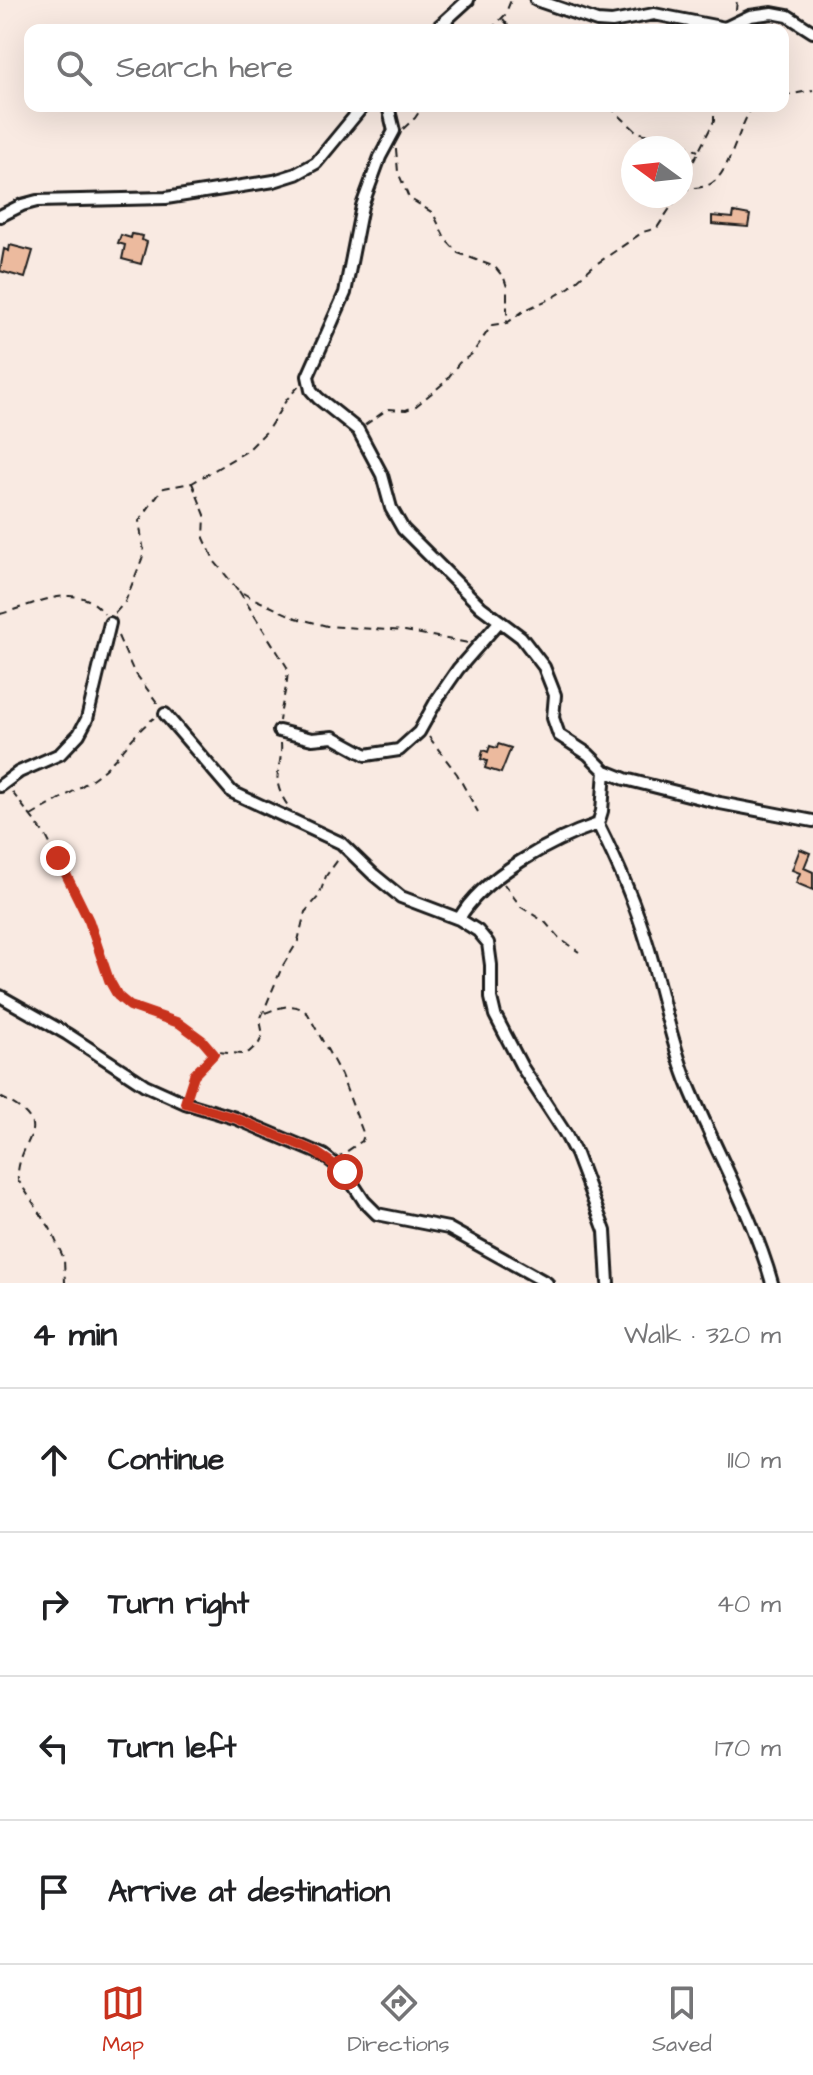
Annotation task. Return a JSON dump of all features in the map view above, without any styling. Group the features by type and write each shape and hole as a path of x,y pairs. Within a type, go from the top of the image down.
{"street":[{"path":"442,24 468,0"},
{"path":"536,0 597,21 612,22 654,14 705,24"},
{"path":"733,24 750,16 772,13 788,16 813,32"},
{"path":"0,216 37,201 166,198 274,181 316,163 358,112"},
{"path":"389,112 394,134 380,157 362,206 345,293 308,376 311,390 358,430 382,475 391,508 403,529 481,607 521,637 544,667 555,695 553,718 559,735 588,754 605,771 625,779 720,803 813,821"},
{"path":"279,731 312,739 333,737 366,755 399,750 419,732 451,678 500,621"},
{"path":"2,785 19,772 60,754 79,734 87,719 110,623"},
{"path":"165,714 232,792 250,803 301,822 350,849 374,875 401,897 459,919 478,931 488,943 495,1015 522,1067 565,1133 601,1214 608,1245 608,1283"},
{"path":"605,771 598,824 647,942 686,1079 729,1174 772,1283"},
{"path":"459,919 468,902 499,877 558,838 598,824"},
{"path":"0,996 67,1034 145,1085 185,1103 252,1125 332,1161 345,1172 364,1201 377,1214 448,1228 547,1283"}],"path":[{"path":"496,24 511,0"},
{"path":"502,18 507,24"},
{"path":"789,95 813,90"},
{"path":"419,112 394,134 398,172 409,198 433,213 446,240 458,253 495,267 504,278 507,323"},
{"path":"615,112 637,132 698,151"},
{"path":"693,162 714,121 714,112"},
{"path":"693,187 705,186 718,178 749,112"},
{"path":"358,430 388,409 406,410 416,406 472,354 492,325 507,323 570,287 592,267 643,232 657,228 670,208"},
{"path":"0,614 48,599 78,596 89,598 99,606 108,620 125,602 142,559 144,552 139,521 143,513 164,488 192,483 247,451 267,431 287,399 308,376"},
{"path":"192,483 205,515 204,538 215,562 238,590 287,667 289,674 282,695 279,731 278,786 285,802 301,822"},
{"path":"238,590 296,618 327,626 405,631 478,645"},
{"path":"31,816 95,778 140,729 165,714 133,670 127,652 110,623"},
{"path":"423,725 457,774 478,812"},
{"path":"2,785 46,836 89,921 109,980 118,996 130,1006 179,1023 202,1040 214,1054"},
{"path":"185,1103 194,1075 214,1054 220,1051 243,1054 255,1049 263,1035 260,1026 282,967 298,941 305,912 319,896 331,867 350,849"},
{"path":"499,877 521,907 545,922 560,939 579,952"},
{"path":"265,1013 281,1007 298,1006 308,1014 346,1085 364,1135 358,1145 332,1161"},
{"path":"0,1097 29,1115 31,1137 17,1171 18,1180 50,1228 64,1259 65,1283"}],"building":[{"path":"734,212 750,215 748,227 712,224 712,216 733,218"},
{"path":"132,234 143,236 142,240 147,242 141,264 122,259 125,245 118,243 121,235 131,238"},
{"path":"10,245 33,251 25,278 0,271 4,249 9,251"},
{"path":"498,744 511,748 501,773 485,768 487,761 481,759 483,750 488,752 490,746 497,748"},
{"path":"800,849 810,853 804,868 813,872 813,890 796,883 800,873 792,870"}],"route":[{"path":"58,858 89,921 109,980 118,996 143,1012 179,1023 202,1040 214,1054 198,1068 185,1103 235,1118 314,1151 345,1172"}]}
